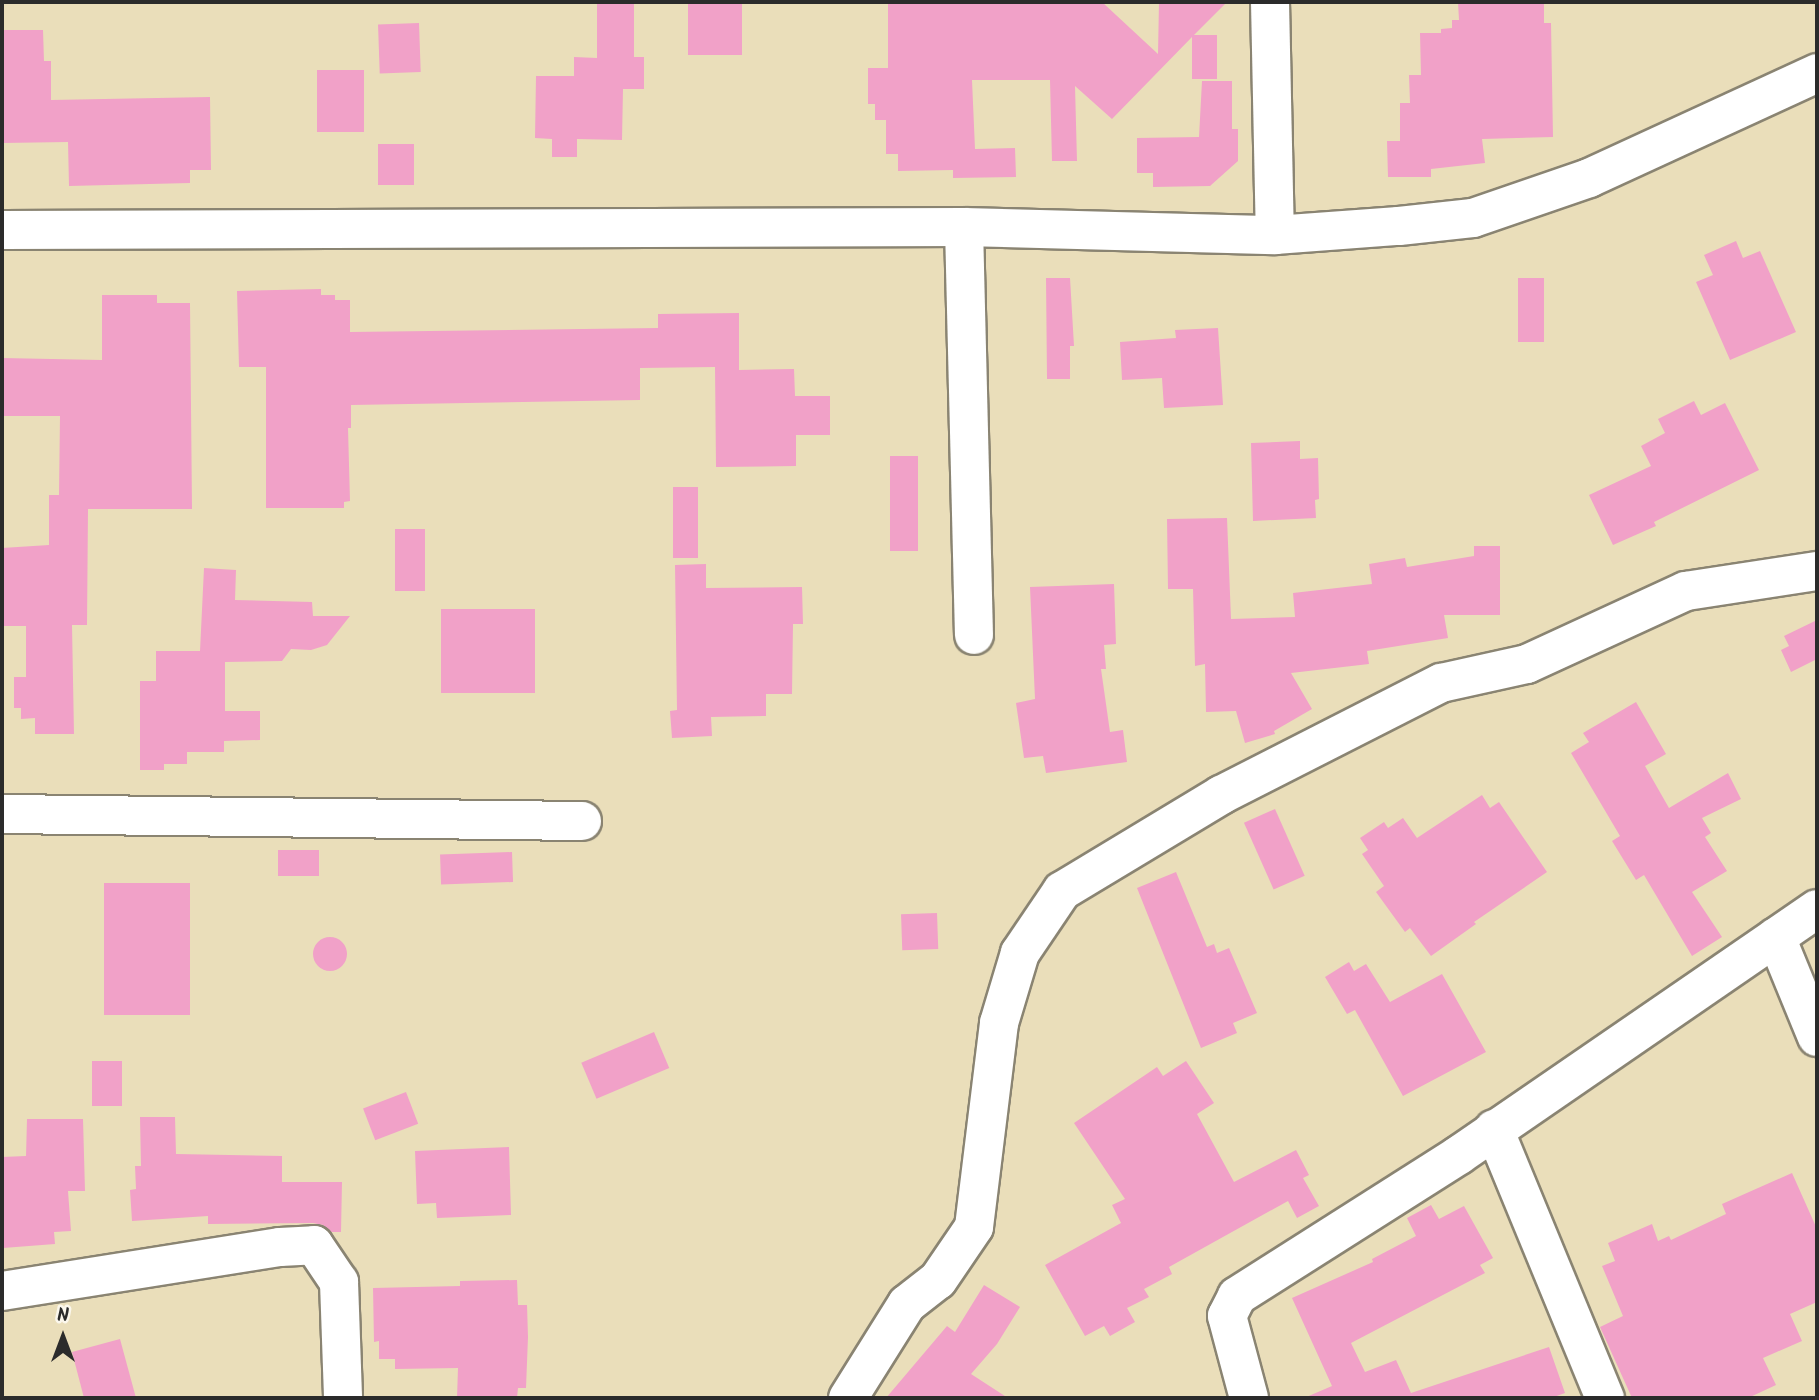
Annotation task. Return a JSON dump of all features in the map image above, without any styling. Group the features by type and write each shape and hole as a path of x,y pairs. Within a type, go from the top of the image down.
{"street":[{"path":"1270,2 1276,235"},
{"path":"2,230 964,227 1276,235 1473,218 1589,178 1817,73"},
{"path":"964,227 974,635"},
{"path":"848,1398 907,1304 938,1280 974,1227 999,1023 1020,953 1062,891 1221,796 1441,684 1527,664 1686,591 1817,571"},
{"path":"2,814 582,821"},
{"path":"1249,1398 1227,1316 1237,1296 1494,1129 1817,909"},
{"path":"1776,937 1817,1037"},
{"path":"1494,1129 1605,1398"},
{"path":"2,1291 280,1247 314,1245 339,1282 343,1398"}],"building":[{"path":"597,2 634,2 634,57 644,57 644,89 623,89 622,140 577,139 577,157 552,157 552,139 535,138 536,76 574,76 574,57 597,58"},
{"path":"688,2 742,2 742,55 688,55"},
{"path":"888,2 1102,2 1158,54 1159,2 1227,2 1194,35 1217,35 1217,79 1192,79 1192,37 1112,119 1075,86 1077,161 1052,161 1050,80 972,80 975,149 1015,148 1016,177 953,178 953,170 898,171 898,154 886,154 886,120 875,120 875,104 868,104 868,68 888,68"},
{"path":"1458,2 1544,2 1544,23 1551,23 1553,137 1482,139 1485,163 1431,169 1431,177 1388,177 1387,141 1400,141 1400,103 1410,103 1409,75 1421,75 1420,33 1441,33 1441,29 1452,28 1452,20 1459,20"},
{"path":"419,23 421,72 380,73 378,24"},
{"path":"2,30 43,30 44,61 51,61 51,100 210,97 211,170 190,170 190,183 69,186 68,142 2,143"},
{"path":"317,70 364,70 364,132 317,132"},
{"path":"1202,81 1232,81 1232,129 1238,129 1238,161 1210,186 1153,187 1153,173 1137,173 1137,138 1199,137"},
{"path":"378,144 414,144 414,185 378,185"},
{"path":"1736,241 1743,258 1760,251 1796,332 1730,360 1696,282 1713,275 1704,255"},
{"path":"1046,278 1070,278 1074,346 1070,346 1070,379 1047,379"},
{"path":"1518,278 1544,278 1544,342 1518,342"},
{"path":"321,289 321,295 335,295 335,300 350,300 350,332 658,328 658,314 739,313 739,370 794,369 795,396 830,396 830,435 796,435 796,466 716,467 715,367 640,368 640,400 351,405 351,428 348,428 350,501 344,502 344,508 266,508 266,367 239,367 237,291"},
{"path":"102,295 157,295 157,303 190,303 192,509 88,509 87,625 72,625 74,734 35,734 35,718 21,719 21,708 14,708 14,677 26,677 26,626 2,626 2,548 49,545 49,495 59,495 60,416 2,416 2,358 102,360"},
{"path":"1218,328 1223,405 1164,408 1162,378 1122,380 1120,342 1176,338 1175,330"},
{"path":"1694,401 1701,415 1725,403 1759,470 1654,522 1656,526 1613,545 1589,495 1651,466 1641,446 1665,433 1658,419"},
{"path":"1300,441 1300,459 1318,458 1319,499 1315,500 1316,518 1253,521 1251,443"},
{"path":"890,456 918,456 918,551 890,551"},
{"path":"673,487 698,487 698,558 673,558"},
{"path":"1227,518 1231,619 1295,617 1293,593 1372,584 1369,564 1405,558 1407,567 1474,556 1474,546 1500,546 1500,615 1444,615 1448,638 1367,651 1369,664 1291,673 1312,709 1274,731 1275,734 1245,743 1236,711 1206,712 1205,664 1195,666 1193,589 1168,589 1167,519"},
{"path":"395,529 425,529 425,591 395,591"},
{"path":"706,564 706,588 802,587 803,624 793,624 792,694 766,694 766,716 711,717 712,736 672,738 670,711 677,710 675,565"},
{"path":"204,568 236,570 235,600 312,602 313,616 350,616 327,645 311,650 291,649 282,661 225,662 225,711 260,711 260,740 224,741 224,752 187,752 187,764 164,764 164,770 140,770 140,681 156,681 156,651 200,651"},
{"path":"1114,584 1116,644 1104,645 1106,669 1101,669 1110,732 1123,730 1127,762 1046,773 1043,756 1024,758 1016,703 1035,699 1030,587"},
{"path":"441,609 535,609 535,693 441,693"},
{"path":"1817,620 1817,659 1791,672 1781,650 1789,646 1784,636"},
{"path":"1636,702 1666,754 1645,766 1669,808 1728,773 1741,799 1702,818 1711,833 1705,837 1727,871 1692,892 1722,937 1692,956 1644,875 1636,880 1612,841 1620,836 1571,753 1589,742 1583,733"},
{"path":"1482,795 1490,808 1499,802 1547,872 1474,922 1476,924 1431,956 1410,928 1405,932 1376,892 1384,886 1362,854 1368,850 1360,838 1384,822 1388,828 1403,818 1417,838"},
{"path":"1275,809 1305,876 1274,890 1244,823"},
{"path":"278,850 319,850 319,876 278,876"},
{"path":"512,852 513,882 441,884 440,855"},
{"path":"1176,872 1207,947 1214,944 1217,953 1229,948 1257,1013 1233,1023 1237,1033 1201,1048 1137,888"},
{"path":"104,883 190,883 190,1015 104,1015"},
{"path":"937,913 938,949 902,950 901,914"},
{"path":"330,937 342,942 347,954 342,966 330,971 318,966 313,954 318,942"},
{"path":"1349,962 1354,971 1366,964 1390,1002 1442,974 1486,1052 1403,1096 1355,1010 1347,1014 1325,977"},
{"path":"654,1032 669,1068 597,1099 581,1063"},
{"path":"92,1061 122,1061 122,1106 92,1106"},
{"path":"1186,1061 1214,1103 1197,1114 1234,1182 1296,1150 1309,1175 1303,1178 1319,1206 1297,1218 1288,1201 1169,1267 1172,1274 1144,1289 1149,1297 1127,1308 1135,1322 1110,1336 1104,1326 1085,1336 1045,1265 1121,1223 1112,1205 1125,1199 1074,1123 1157,1067 1163,1076"},
{"path":"406,1092 418,1124 375,1140 363,1108"},
{"path":"140,1117 175,1117 176,1154 282,1156 282,1182 342,1182 341,1232 331,1232 323,1225 313,1223 208,1224 208,1216 132,1221 130,1190 136,1189 135,1166 141,1166"},
{"path":"27,1119 83,1119 85,1191 68,1191 71,1231 54,1232 55,1244 3,1248 2,1157 26,1156"},
{"path":"509,1147 511,1215 437,1218 436,1203 417,1204 415,1151"},
{"path":"1792,1173 1817,1229 1817,1302 1790,1314 1802,1341 1763,1358 1776,1385 1748,1398 1632,1398 1600,1327 1623,1316 1602,1266 1615,1261 1608,1243 1652,1224 1658,1241 1669,1236 1671,1240 1726,1214 1722,1204"},
{"path":"1431,1205 1439,1219 1464,1206 1493,1258 1480,1265 1485,1273 1351,1343 1365,1372 1396,1360 1411,1393 1549,1347 1565,1393 1551,1398 1304,1398 1332,1386 1292,1298 1373,1262 1372,1259 1416,1236 1407,1218"},
{"path":"517,1280 518,1305 527,1305 528,1337 526,1388 518,1388 517,1398 457,1398 458,1368 395,1369 395,1359 379,1359 379,1341 374,1342 373,1288 460,1286 460,1281"},
{"path":"984,1285 1020,1307 997,1344 971,1374 1008,1398 886,1398 947,1326 955,1332"},
{"path":"120,1339 136,1398 84,1398 72,1352"}]}
